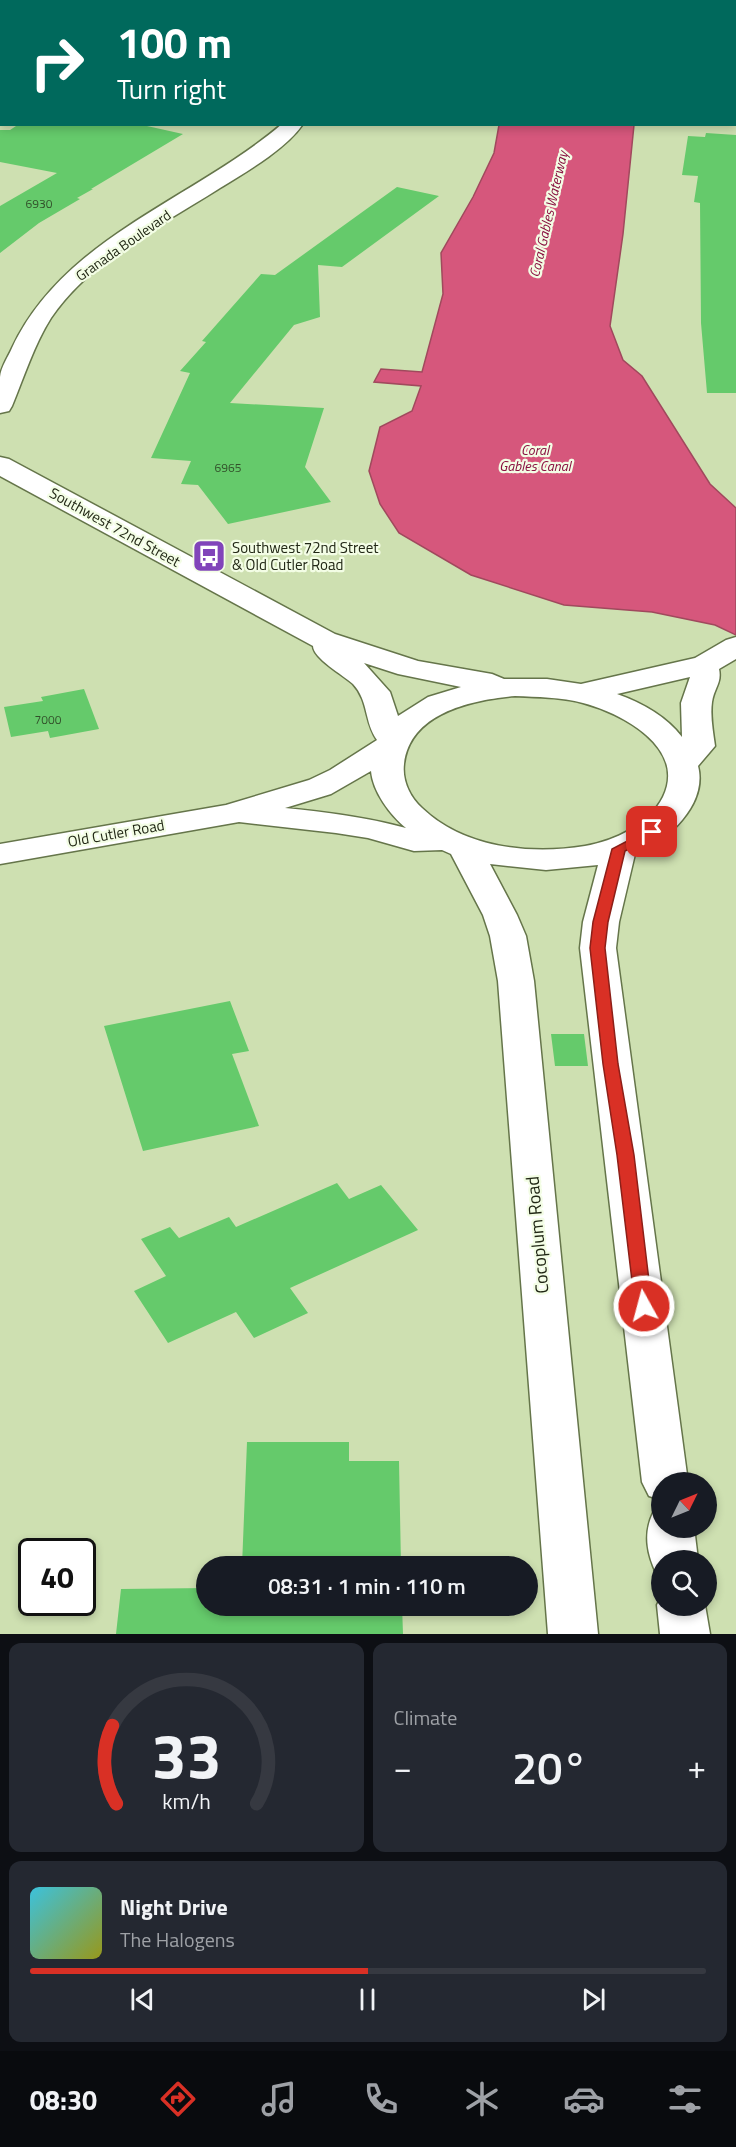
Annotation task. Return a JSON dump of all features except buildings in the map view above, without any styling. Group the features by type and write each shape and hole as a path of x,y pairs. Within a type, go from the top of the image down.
{"main road":[{"name":"Granada Boulevard","path":"0,406 11,358 46,309 89,265 240,166 291,126"},
{"name":"Southwest 72nd Street","path":"0,465 325,640 381,660 435,675 515,687"},
{"name":"Southwest 72nd Street","path":"325,640 328,650 371,688 379,699 383,729 394,743"},
{"path":"581,693 703,666 733,648"},
{"path":"682,764 699,746 694,715 699,689 706,679 703,666"},
{"path":"394,743 387,764 388,778 393,792 411,815 423,825 455,843 506,857 538,861 571,859 619,849 652,832 669,817 680,800 685,782 682,764 673,746 658,730 639,715 622,706 581,693 559,689 515,687"},
{"name":"Old Cutler Road","path":"0,854 231,814 320,787 341,777 394,743 406,726 435,706 472,693 515,687"},
{"name":"Old Cutler Road","path":"231,814 336,823 372,829 414,841 455,843"},
{"name":"Cocoplum Road","path":"455,843 500,915 508,936 516,981 573,1634"},
{"path":"619,849 601,922 598,948 664,1472"},
{"path":"683,1616 685,1634"}],"water":[{"name":"Coral Gables Canal","path":"499,126 634,126 623,234 610,326 623,360 642,376 710,484 736,508 736,635 715,625 652,612 564,605 471,575 399,533 380,504 369,471 380,427 412,411 421,386 374,382 381,369 422,372 443,294 441,253 473,197 494,153"}],"place":[{"name":"Southwest 72nd Street & Old Cutler Road","path":"209,556"}],"route":[{"path":"644,1306 603,1002 598,935 619,849 652,832"}],"water label":[{"name":"Coral Gables Waterway","path":"548,214"}]}
